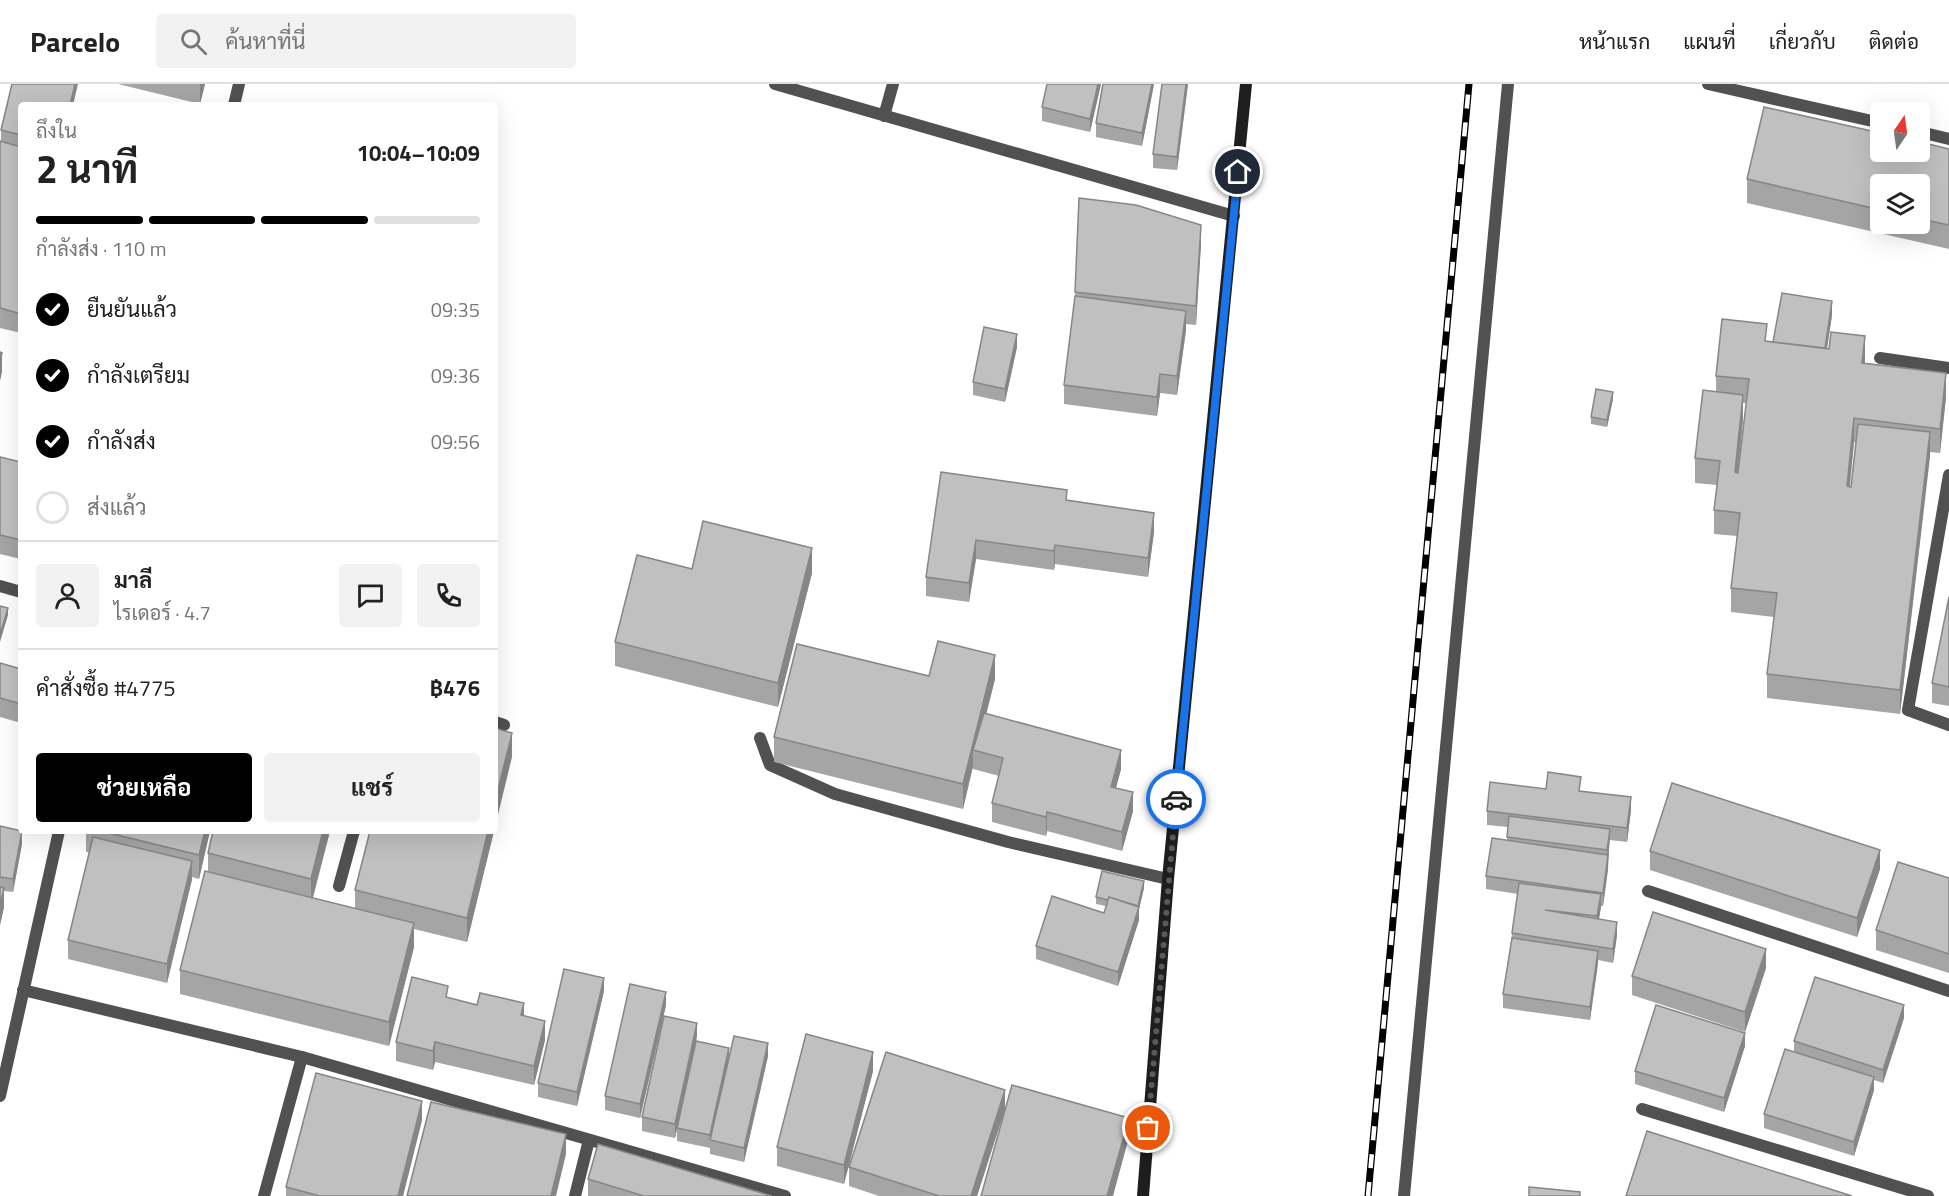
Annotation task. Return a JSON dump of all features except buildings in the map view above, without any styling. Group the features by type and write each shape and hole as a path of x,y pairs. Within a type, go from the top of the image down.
{"street":[{"path":"235,102 239,84"},
{"path":"775,84 1234,216"},
{"path":"884,116 893,84"},
{"path":"1143,1196 1168,879 1246,84"},
{"path":"1404,1196 1508,84"},
{"path":"1708,84 1732,87 1870,120"},
{"path":"1930,134 1949,139"},
{"path":"1881,358 1949,368"},
{"path":"1949,475 1908,710 1949,725"},
{"path":"0,586 18,591"},
{"path":"760,738 770,765 835,794 1008,842 1168,879"},
{"path":"0,1096 58,834"},
{"path":"339,886 353,834"},
{"path":"1648,891 1949,991"},
{"path":"23,990 302,1058 785,1196"},
{"path":"264,1196 302,1058"},
{"path":"1642,1109 1928,1196"},
{"path":"575,1196 589,1140"}],"railway":[{"path":"1368,1196 1469,84"}],"way so far":[{"path":"1148,1128 1176,799"}],"route":[{"path":"1176,799 1238,172"}]}
